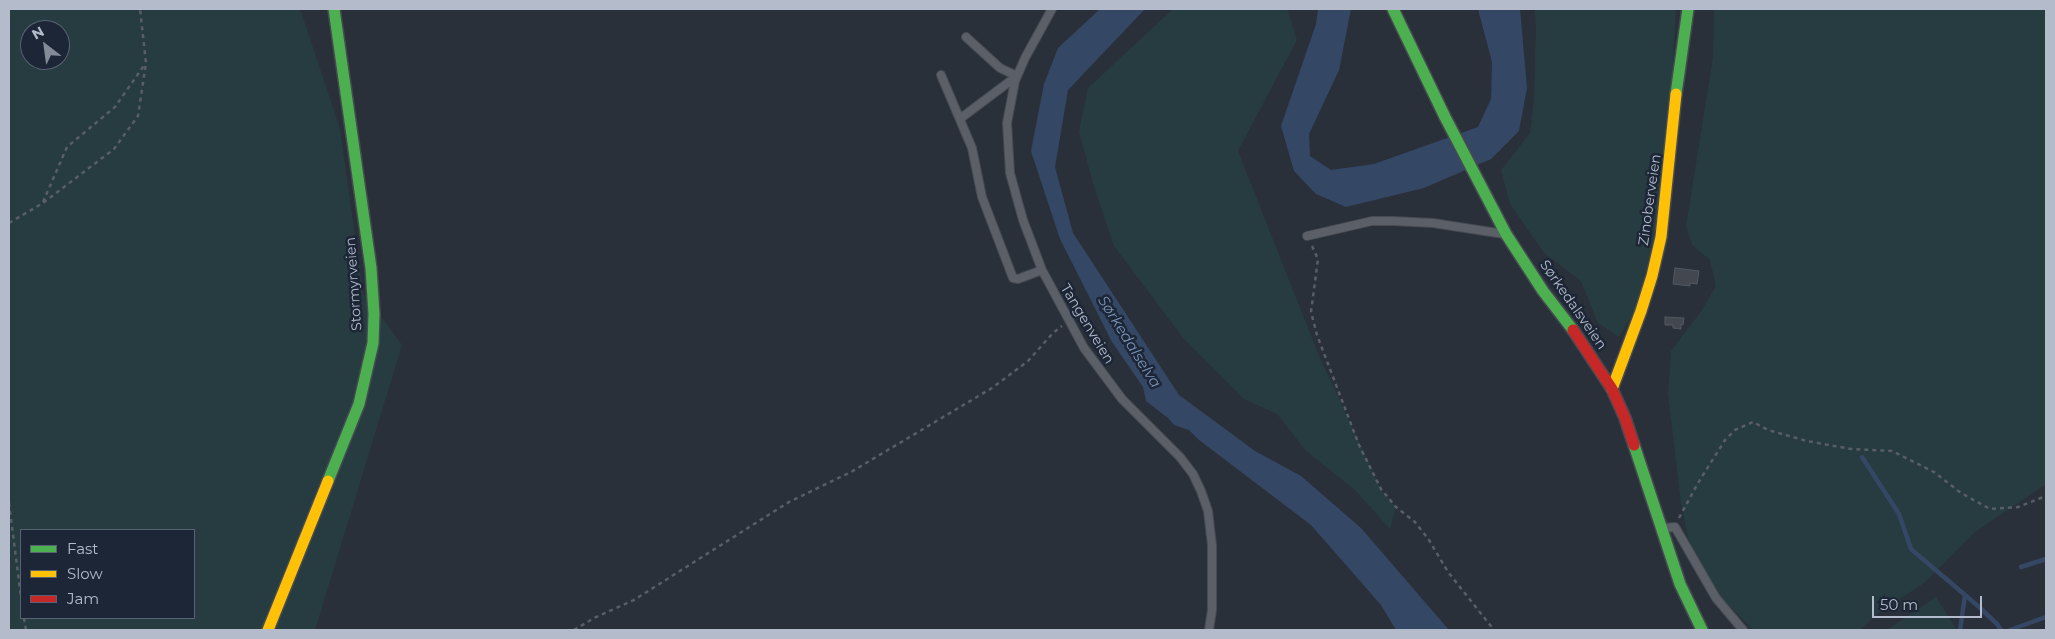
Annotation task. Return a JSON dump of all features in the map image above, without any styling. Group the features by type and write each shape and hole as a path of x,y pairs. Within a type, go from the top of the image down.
{"street":[{"name":"Stormyrveien","path":"268,630 298,552 348,436 359,404 373,343 374,314 371,268 334,9"},
{"name":"Sørkedalsveien","path":"1393,9 1445,117 1506,234 1544,291 1586,348 1612,389 1625,418 1680,584 1702,630"},
{"name":"Zinoberveien","path":"1612,389 1641,311 1652,276 1661,236 1679,64 1688,9"}],"lane":[{"name":"Tangenveien","path":"1052,9 1028,50 1017,76 1009,105 1007,123 1010,173 1023,220 1042,270 1084,348 1110,385 1180,457 1193,474 1201,491 1208,512 1212,545 1212,610 1209,630"},
{"path":"961,118 1017,76 1000,68 966,37"},
{"path":"941,75 961,118 972,148 982,197 1014,278 1018,279 1042,270"},
{"path":"1307,236 1372,221 1433,223 1506,234"},
{"path":"1661,529 1676,527 1716,598 1743,630"}],"path":[{"path":"9,223 43,204 114,149 138,116 146,63 140,9"},
{"path":"43,204 68,147 115,107 146,63"},
{"path":"1307,236 1318,259 1311,312 1315,328 1359,445 1381,489 1396,507 1415,522 1429,540 1448,572 1494,630"},
{"path":"574,630 594,618 634,600 789,502 851,472 992,388 1028,361 1053,333 1069,321"},
{"path":"1676,527 1698,483 1725,440 1735,430 1753,422 1768,430 1807,441 1851,449 1892,451 1934,472 1961,493 1990,509 2018,506 2046,496"},
{"path":"9,503 20,589"}],"green space":[{"path":"9,9 300,9 340,129 363,293 402,345 315,630 9,630"},
{"path":"1173,9 1287,9 1297,40 1238,151 1319,356 1381,489 1396,507 1390,529 1355,490 1306,451 1277,414 1244,399 1184,339 1114,246 1093,183 1079,132 1088,88"},
{"path":"1535,9 1676,9 1666,185 1638,306 1619,337 1598,323 1581,281 1544,253 1510,204 1501,170 1530,133 1534,100"},
{"path":"1714,9 2046,9 2046,484 1975,532 1924,583 1877,614 1860,630 1754,630 1696,574 1681,503 1668,394 1671,351 1702,310 1716,286 1710,260 1692,245 1686,226 1713,58"},
{"path":"1936,597 1957,630 1887,630"}],"water":[{"name":"Sørkedalselva","path":"1100,9 1145,9 1068,90 1055,167 1073,233 1179,395 1255,451 1301,476 1361,528 1449,630 1396,630 1381,605 1311,525 1199,440 1189,430 1174,425 1146,401 1143,387 1112,342 1060,239 1031,151 1044,84 1058,48"},
{"path":"1318,9 1351,9 1339,70 1309,134 1310,156 1331,170 1374,164 1478,127 1491,99 1492,62 1478,9 1520,9 1527,88 1519,131 1491,159 1424,188 1346,207 1316,194 1294,171 1281,126 1316,24"}],"building":[{"path":"1675,268 1699,271 1697,284 1690,283 1690,286 1673,284"},
{"path":"1665,317 1684,318 1681,329 1673,328 1673,325 1665,325"}],"waterway":[{"path":"1862,457 1899,514 1911,549 1978,606 2001,630"},
{"path":"2021,567 2046,559"},
{"path":"1960,630 1965,595"},
{"path":"2010,630 2046,617"}],"traffic: fast":[{"path":"328,481 359,404 373,343 374,314 371,268 334,9"},
{"path":"1393,9 1445,117 1506,234 1543,291 1573,330"},
{"path":"1676,94 1688,9"},
{"path":"1634,445 1680,584 1702,630"}],"traffic: slow":[{"path":"1612,389 1641,311 1661,237 1676,94"},
{"path":"268,630 328,481"}],"traffic: jam":[{"path":"1573,330 1612,389 1634,445"}]}
